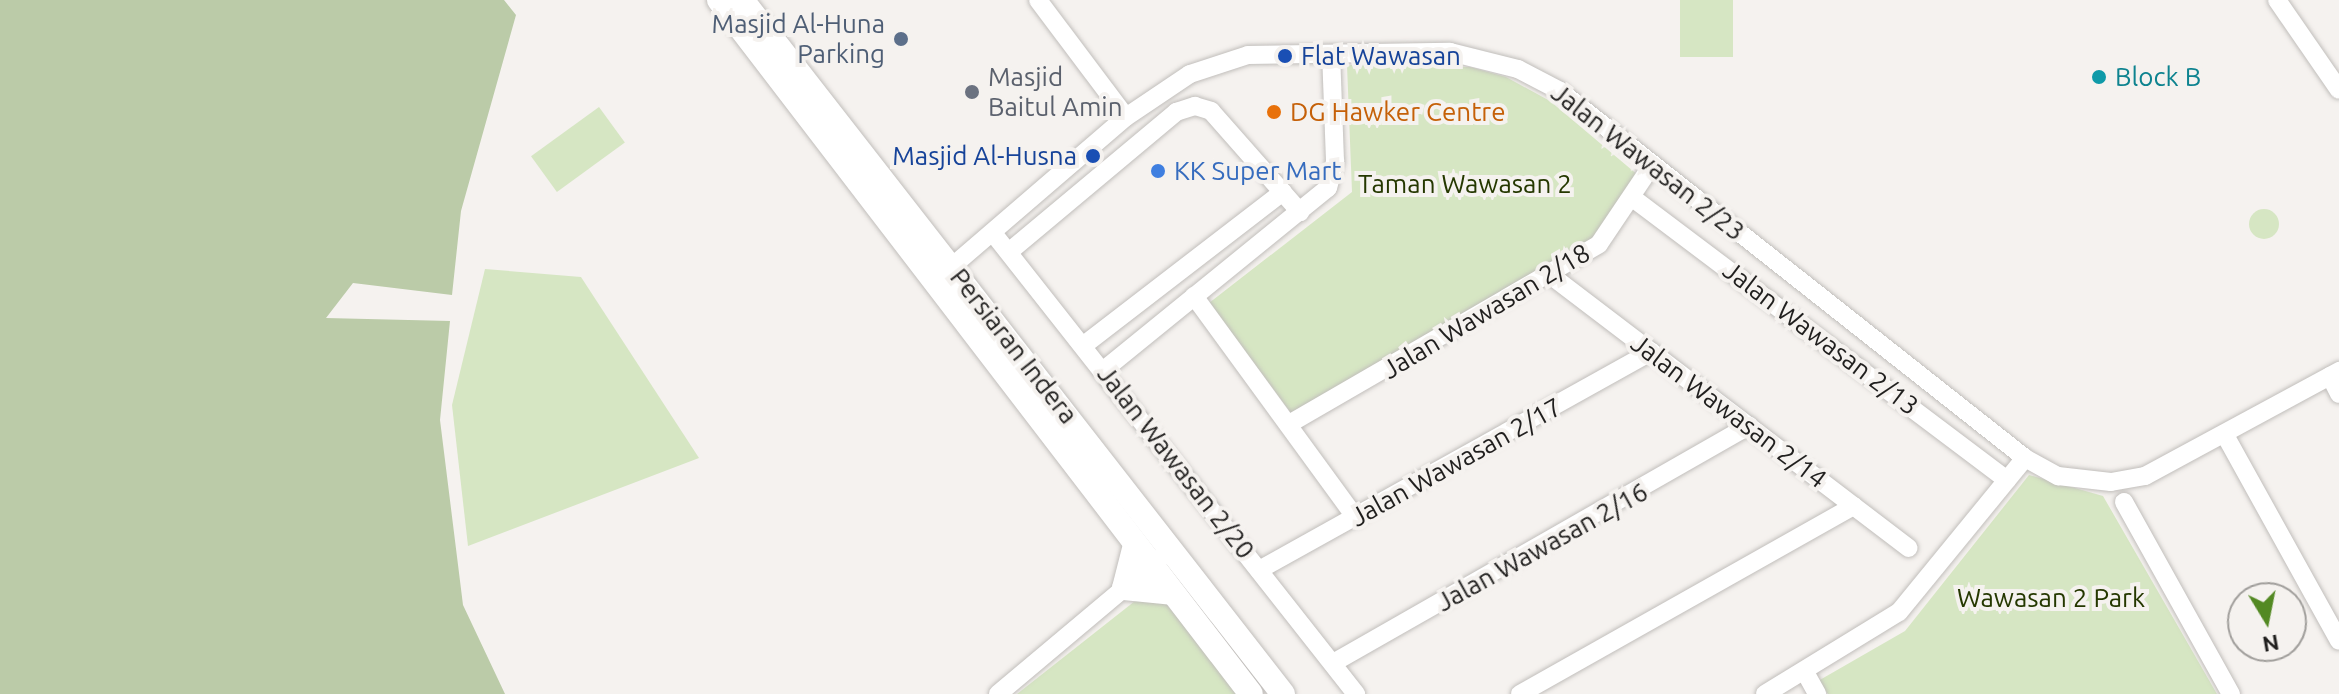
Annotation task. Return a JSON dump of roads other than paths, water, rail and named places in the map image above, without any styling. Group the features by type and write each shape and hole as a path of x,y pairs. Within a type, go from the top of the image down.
{"main road":[{"name":"Persiaran Indera","path":"719,0 933,284 1251,694"},
{"name":"Persiaran Indera","path":"742,0 1283,694"},
{"path":"1135,545 1124,588 1172,593"}],"street":[{"path":"1038,0 1126,117"},
{"path":"2277,0 2339,90"},
{"name":"Jalan Wawasan 2/23","path":"933,284 1126,117 1170,84 1229,59 1450,52 1518,69 1560,91 2025,458 2074,480 2129,481 2225,435 2334,373"},
{"path":"1105,369 1320,198 1334,173 1331,54"},
{"path":"1010,251 1184,107 1211,111 1300,212"},
{"name":"Jalan Wawasan 2/18","path":"1289,424 1599,244 1634,199 1652,165"},
{"path":"1084,345 1283,192"},
{"name":"Jalan Wawasan 2/13","path":"1634,199 2007,480"},
{"name":"Jalan Wawasan 2/20","path":"993,233 1105,369 1356,694"},
{"name":"Jalan Wawasan 2/14","path":"1549,274 1909,548"},
{"path":"1194,296 1356,518"},
{"name":"Jalan Wawasan 2/17","path":"1259,570 1651,352"},
{"path":"2334,373 2339,394"},
{"name":"Jalan Wawasan 2/16","path":"1333,663 1749,426"},
{"path":"2225,435 2339,641"},
{"path":"1765,694 1899,612 2025,458"},
{"path":"2124,502 2231,694"},
{"path":"1520,694 1854,506"},
{"path":"998,694 1171,549"},
{"path":"1805,672 1817,694"}],"place":[{"name":"Masjid Al-Huna Parking","path":"901,39"},
{"name":"Flat Wawasan","path":"1285,56"},
{"name":"Block B","path":"2099,77"},
{"name":"Masjid Baitul Amin","path":"972,92"},
{"name":"DG Hawker Centre","path":"1274,112"},
{"name":"Masjid Al-Husna","path":"1093,156"},
{"name":"KK Super Mart","path":"1158,171"}],"park label":[{"name":"Taman Wawasan 2","path":"1465,184"},
{"name":"Wawasan 2 Park","path":"2051,598"}]}
